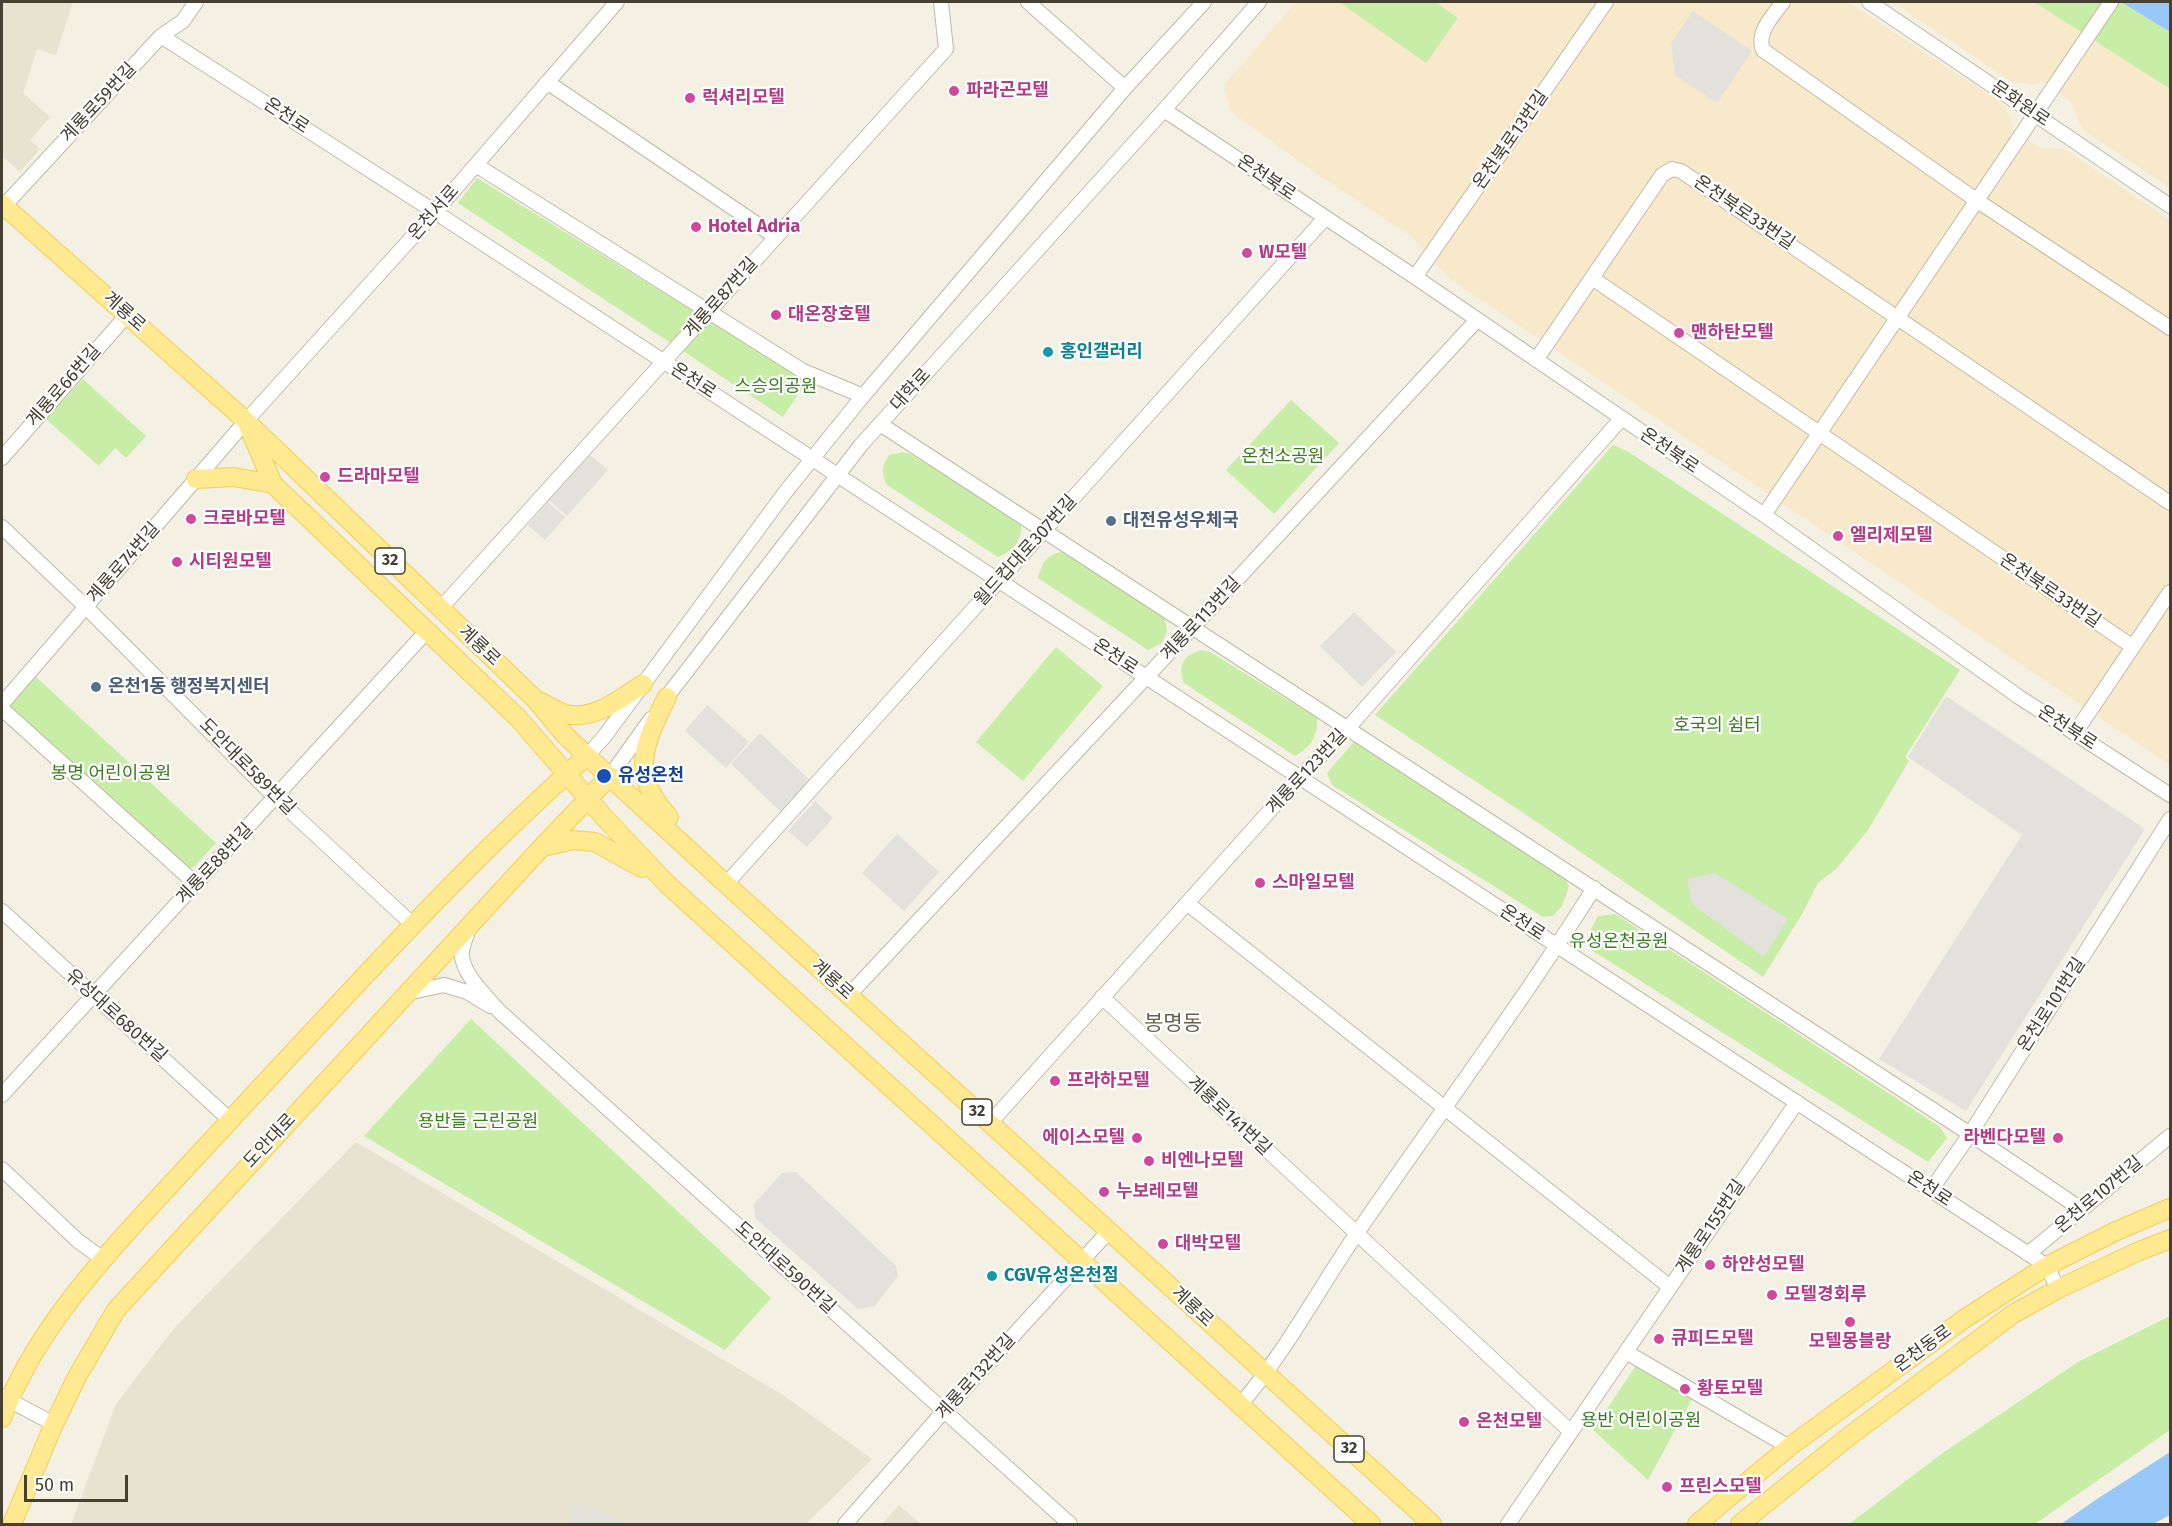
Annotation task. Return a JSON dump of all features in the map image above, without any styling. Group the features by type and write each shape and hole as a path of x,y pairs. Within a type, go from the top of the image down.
{"main road":[{"name":"계룡로","path":"4,210 246,421 536,700 565,735 587,756 1432,1524"},
{"name":"계룡로","path":"246,421 273,484 518,718 566,775 666,883 1371,1524"},
{"path":"196,479 234,477 273,484"},
{"path":"536,700 565,714 578,716 596,712 643,684"},
{"path":"667,697 648,735 644,752 645,773 648,788 656,803 669,817 689,849"},
{"name":"대학로","path":"566,775 587,756"},
{"path":"2,1418 5,1398 50,1329 103,1259 412,924 566,775"},
{"name":"대학로","path":"588,799 610,776"},
{"name":"도안대로","path":"12,1524 54,1424 78,1375 116,1310 470,924 588,799"},
{"path":"541,848 573,840 595,842 624,856 666,883"},
{"name":"온천동로","path":"1697,1524 1789,1447 1964,1319 2047,1266 2116,1231 2170,1208"},
{"name":"온천동로","path":"1740,1524 1931,1374 2013,1314 2058,1289 2170,1239"}],"street":[{"name":"계룡로59번길","path":"4,210 161,36 183,21 196,2"},
{"name":"온천서로","path":"246,421 435,212 617,2"},
{"name":"계룡로87번길","path":"440,609 946,49 941,2"},
{"path":"1028,2 1125,88"},
{"name":"대학로","path":"587,756 604,737 787,490 862,396 1125,88 1204,2"},
{"name":"대학로","path":"610,776 667,697 837,475 880,424 1259,2"},
{"name":"온천북로13번길","path":"1415,278 1606,2"},
{"path":"1783,2 1762,33 1760,42 1762,50 1976,200 2170,328"},
{"name":"문화원로","path":"1869,2 2170,206"},
{"path":"1764,515 1976,200 2036,115 2110,2"},
{"name":"온천로","path":"161,36 435,212 2047,1266"},
{"path":"547,82 776,237"},
{"name":"온천북로","path":"1164,110 1764,515 2019,697 2170,795"},
{"path":"476,165 803,371 862,396"},
{"name":"온천북로33번길","path":"1536,360 1662,175 1672,169 1681,171 2170,503"},
{"name":"월드컵대로307번길","path":"726,884 1325,218"},
{"name":"온천북로33번길","path":"1592,278 2133,647"},
{"name":"계룡로66번길","path":"2,458 127,315"},
{"name":"계룡로113번길","path":"849,995 1477,320"},
{"name":"계룡로123번길","path":"990,1123 1300,777 1348,728 1621,419"},
{"name":"계룡로74번길","path":"2,704 246,421"},
{"path":"880,424 1594,888 2081,1209"},
{"name":"도안대로589번길","path":"2,527 86,607 276,798 412,924"},
{"path":"2075,733 2170,592"},
{"name":"계룡로88번길","path":"2,1095 426,632"},
{"path":"2,710 196,884"},
{"name":"온천로101번길","path":"1931,1190 1970,1134 2170,819"},
{"path":"1240,1405 1266,1375 1357,1234 1558,946 1594,888"},
{"path":"1187,903 1670,1287"},
{"name":"유성대로680번길","path":"2,911 230,1120"},
{"path":"470,924 462,951 462,963 477,985 500,1011"},
{"path":"407,993 444,986 467,992 500,1011"},
{"name":"계룡로141번길","path":"1102,998 1571,1432"},
{"name":"도안대로590번길","path":"500,1011 1070,1524"},
{"name":"계룡로155번길","path":"1508,1524 1797,1102"},
{"name":"온천로107번길","path":"2028,1254 2170,1136"},
{"path":"2,1169 78,1241 103,1259"},
{"name":"계룡로132번길","path":"845,1524 1109,1231"},
{"path":"2047,1266 2058,1289"},
{"path":"1626,1352 1789,1447"},
{"path":"5,1398 54,1424"}],"shaded area":[{"path":"2,2 73,2 56,55 37,49 23,93 50,117 30,140 40,149 20,172 2,156"},
{"path":"1296,2 1848,2 2004,105 2011,118 2013,129 2040,148 2066,150 2170,220 2170,765 1450,279 1411,236 1315,173 1230,111 1224,85"},
{"path":"1893,2 2034,2 2170,89 2170,188 2082,129 2070,101 2042,82 2033,85 2010,81"},
{"path":"1693,11 1752,51 1717,103 1675,75 1671,43"},
{"path":"590,455 608,470 567,516 549,500"},
{"path":"548,502 565,517 545,540 528,525"},
{"path":"1354,612 1396,652 1362,687 1320,646"},
{"path":"1946,696 2145,829 1966,1111 1879,1059 2022,835 1908,757"},
{"path":"707,705 749,742 726,768 685,731"},
{"path":"760,733 811,781 781,812 731,764"},
{"path":"815,801 833,818 807,847 788,831"},
{"path":"897,834 939,872 904,911 862,873"},
{"path":"1715,873 1788,919 1764,957 1692,904 1687,879"},
{"path":"356,1142 783,1395 872,1459 806,1524 71,1524 116,1404 175,1327"},
{"path":"796,1172 896,1266 898,1276 875,1306 858,1309 755,1218 754,1204 782,1173"},
{"path":"578,1502 630,1524 568,1524"},
{"path":"899,1505 921,1524 882,1524"}],"green space":[{"path":"1339,2 1435,2 1458,18 1426,63"},
{"path":"2034,2 2121,2 2170,32 2170,89"},
{"name":"스승의공원","path":"477,178 807,381 783,417 458,203"},
{"path":"83,379 146,436 126,458 115,448 99,466 46,419"},
{"name":"온천소공원","path":"1291,400 1339,443 1274,514 1226,470"},
{"name":"호국의 쉼터","path":"1613,445 1627,451 1960,670 1905,757 1909,761 1868,830 1837,868 1818,883 1802,914 1763,977 1531,818 1375,715"},
{"path":"903,452 910,454 1021,522 1019,539 1013,548 998,557 887,485 883,473 887,459 889,455"},
{"path":"1067,551 1164,615 1167,631 1162,643 1148,650 1038,578 1050,556"},
{"path":"1056,647 1103,686 1023,781 976,742"},
{"path":"1202,650 1210,652 1317,718 1315,736 1309,745 1295,756 1184,683 1181,671 1184,661"},
{"name":"봉명 어린이공원","path":"34,675 216,843 194,867 182,869 6,706"},
{"name":"유성온천공원","path":"1358,737 1564,877 1569,887 1562,906 1553,916 1543,917 1332,785 1327,773"},
{"name":"유성온천공원","path":"1615,914 1940,1127 1947,1138 1928,1162 1593,951 1589,933 1598,916"},
{"name":"용반들 근린공원","path":"471,1019 771,1298 725,1350 364,1136"},
{"path":"2170,1316 2170,1430 2035,1524 1849,1524 1944,1452 2078,1362"},
{"name":"용반 어린이공원","path":"1637,1364 1693,1397 1648,1480 1593,1430"}],"water":[{"path":"2121,2 2170,2 2170,32"},
{"path":"2170,1452 2170,1515 2153,1524 2061,1524 2097,1499"}],"place":[{"name":"파라곤모텔","path":"954,91"},
{"name":"럭셔리모텔","path":"690,98"},
{"name":"Hotel Adria","path":"696,227"},
{"name":"W모텔","path":"1247,253"},
{"name":"대온장호텔","path":"776,315"},
{"name":"맨하탄모텔","path":"1679,333"},
{"name":"홍인갤러리","path":"1048,352"},
{"name":"드라마모텔","path":"325,477"},
{"name":"크로바모텔","path":"191,519"},
{"name":"대전유성우체국","path":"1111,521"},
{"name":"엘리제모텔","path":"1838,536"},
{"name":"시티원모텔","path":"177,562"},
{"name":"온천1동 행정복지센터","path":"96,687"},
{"name":"유성온천","path":"604,776"},
{"name":"스마일모텔","path":"1260,883"},
{"name":"프라하모텔","path":"1055,1081"},
{"name":"에이스모텔","path":"1137,1138"},
{"name":"라벤다모텔","path":"2058,1138"},
{"name":"비엔나모텔","path":"1149,1161"},
{"name":"누보레모텔","path":"1104,1192"},
{"name":"대박모텔","path":"1163,1244"},
{"name":"하얀성모텔","path":"1710,1265"},
{"name":"CGV유성온천점","path":"992,1276"},
{"name":"모텔경회루","path":"1772,1295"},
{"name":"모텔몽블랑","path":"1850,1322"},
{"name":"큐피드모텔","path":"1659,1339"},
{"name":"황토모텔","path":"1685,1389"},
{"name":"온천모텔","path":"1464,1422"},
{"name":"프린스모텔","path":"1667,1487"}],"district":[{"name":"봉명동","path":"1173,1024"}]}
